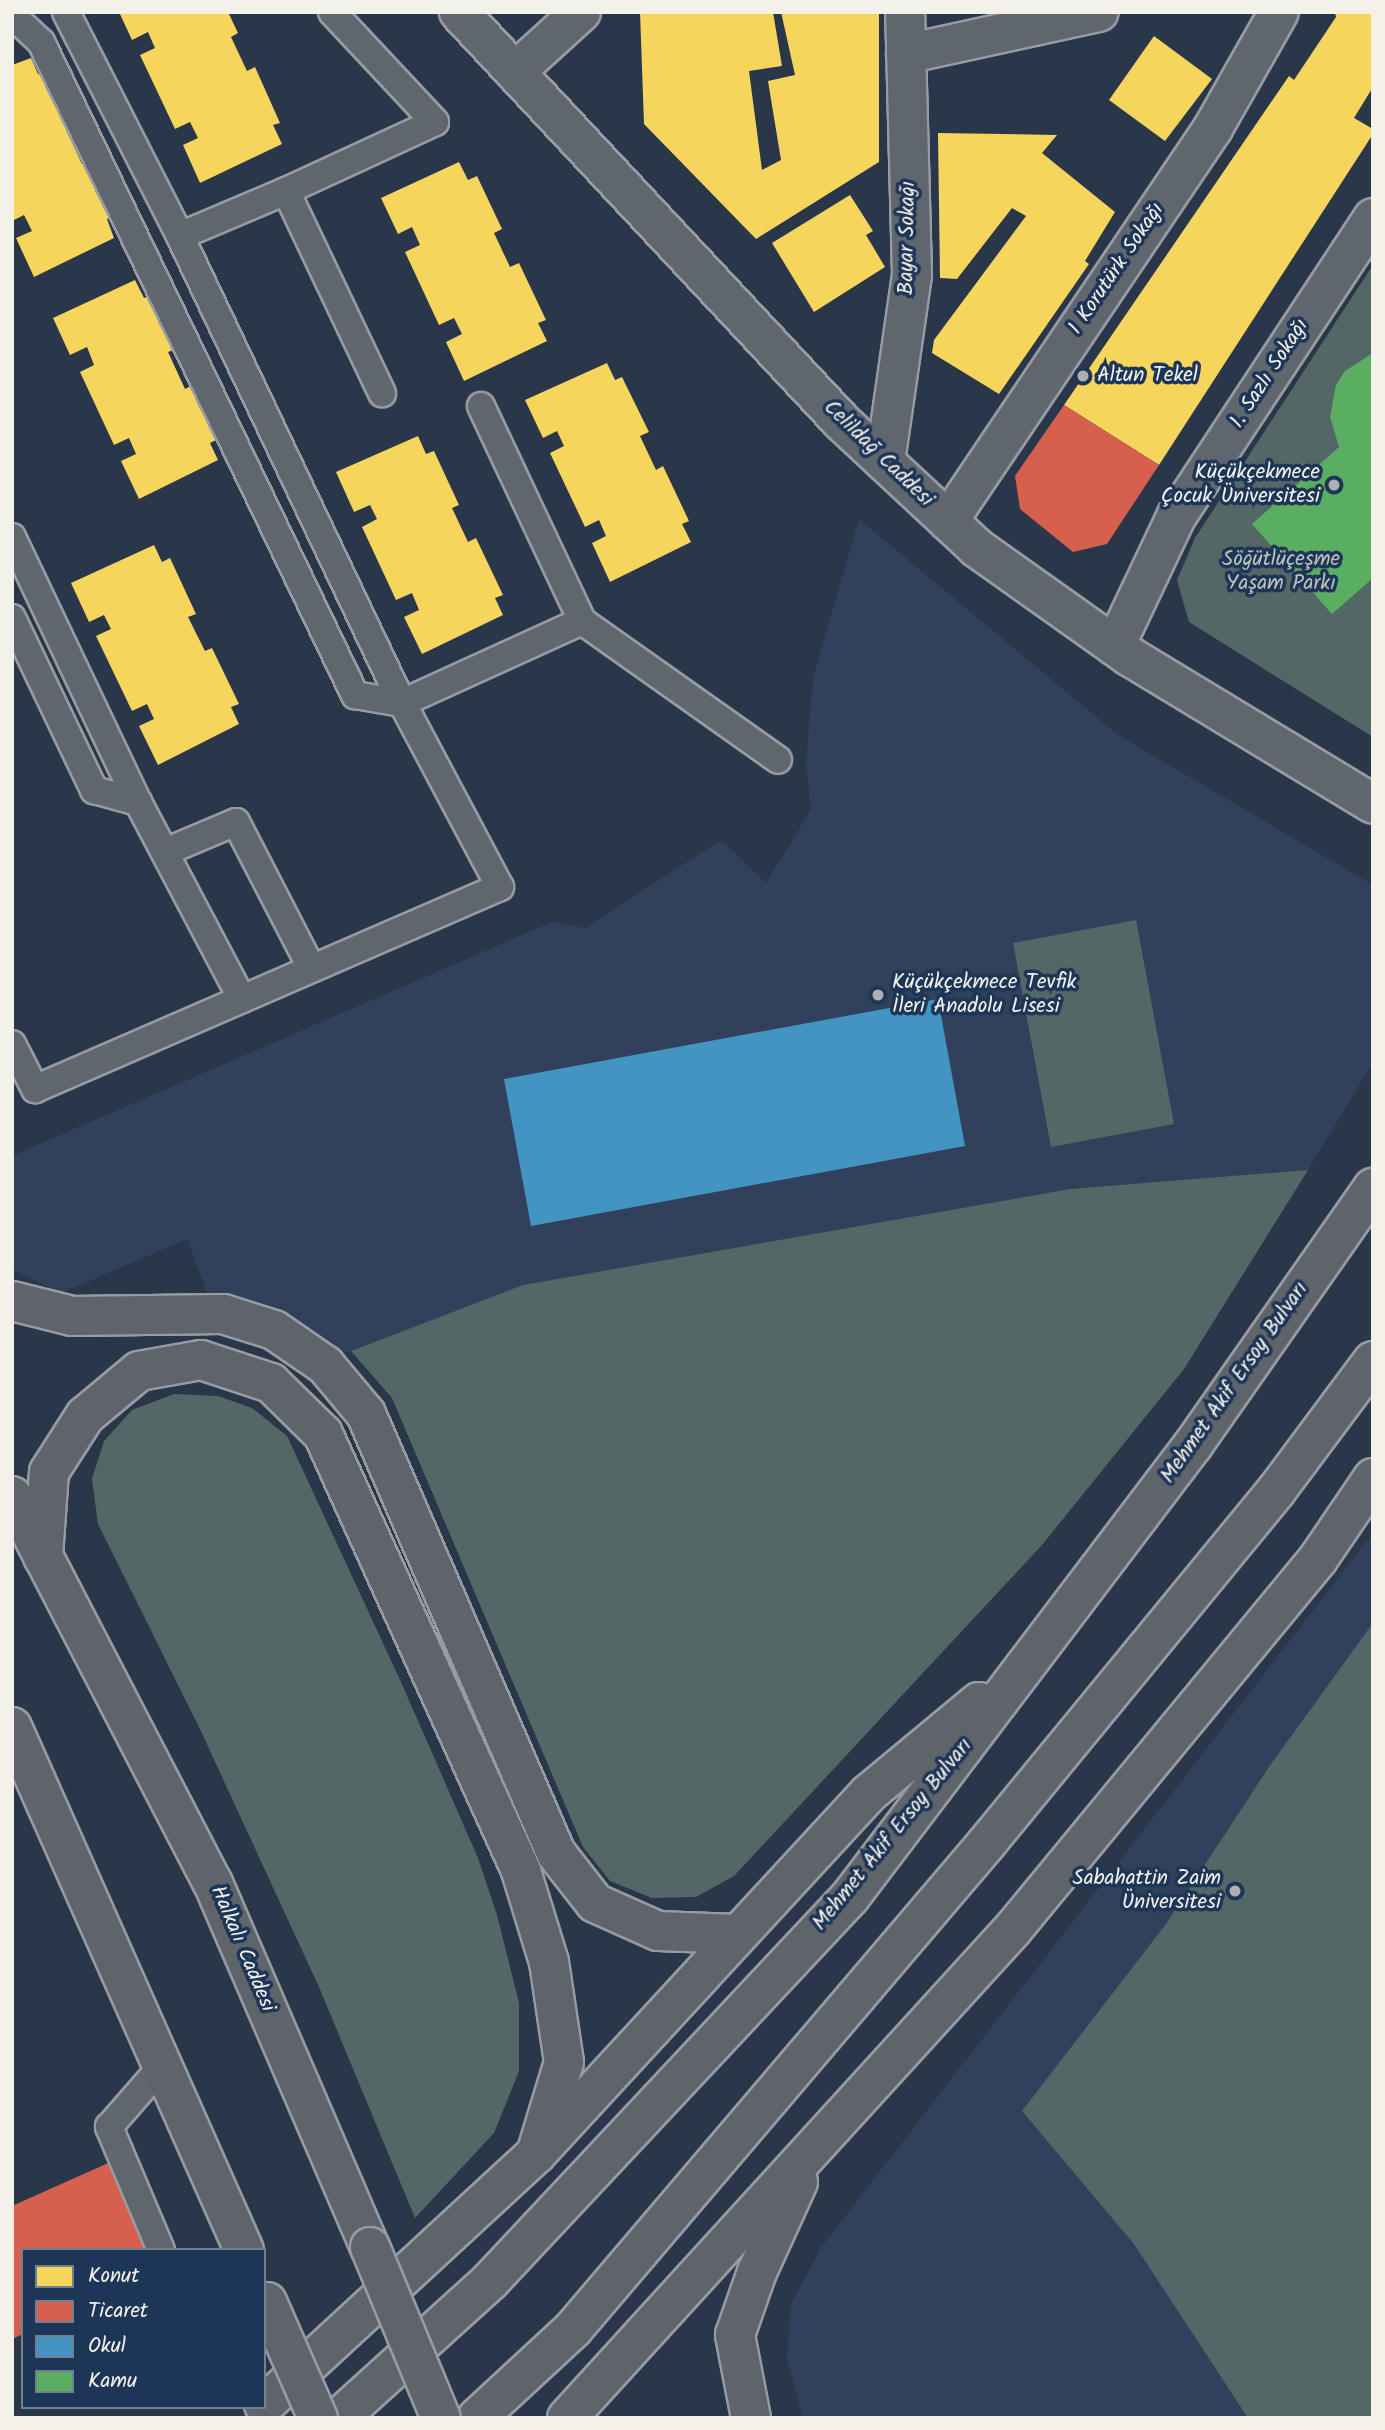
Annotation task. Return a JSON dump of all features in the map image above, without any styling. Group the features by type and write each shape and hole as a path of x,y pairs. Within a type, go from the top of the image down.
{"main road":[{"name":"Mehmet Akif Ersoy Bulvarı","path":"339,2418 490,2281 850,1897 1193,1446 1373,1188"},
{"path":"12,1301 72,1316 223,1314 274,1330 325,1365 366,1414 556,1853 594,1903 658,1931 737,1934"},
{"path":"43,1557 49,1472 85,1416 139,1371 201,1360 271,1383 323,1434 521,1871 549,1962 564,2062 536,2154"},
{"path":"477,2418 573,2329 986,1844 1276,1491 1373,1361"},
{"path":"567,2418 1013,1929 1318,1559 1373,1478"},
{"name":"Halkalı Caddesi","path":"12,1496 213,1882 441,2418"},
{"path":"266,2403 536,2154 868,1794 1030,1661"},
{"path":"12,1727 164,2064 243,2248"},
{"path":"751,2418 735,2335 757,2272 814,2147"},
{"path":"266,2302 318,2418"}],"street":[{"name":"Celildağ Caddesi","path":"459,12 885,462 977,548 1115,646 1373,804"},
{"path":"515,72 581,12"},
{"name":"Bayar Sokağı","path":"885,462 912,275 905,12"},
{"path":"906,54 1098,12"},
{"name":"1 Korutürk Sokağı","path":"948,521 1213,128 1279,12"},
{"name":"1. Sazlı Sokağı","path":"1115,646 1176,517 1373,218"}],"lane":[{"path":"12,1044 35,1089 500,887 402,703 180,236 66,12"},
{"path":"180,236 286,191 435,122 331,12"},
{"path":"12,15 41,42 355,695 402,703 582,621"},
{"path":"286,191 383,393"},
{"path":"481,406 582,621 778,760"},
{"path":"12,537 138,802 242,999"},
{"path":"12,618 93,790 138,802"},
{"path":"164,852 236,822 312,969"},
{"path":"160,2248 109,2127 164,2064"}],"shaded area":[{"name":"Küçükçekmece Tevfik İleri Anadolu Lisesi","path":"859,519 1118,735 1373,885 1373,1062 1308,1170 1070,1189 523,1285 334,1357 229,1297 208,1294 187,1239 61,1293 12,1269 12,1156 552,922 585,928 721,840 766,883 811,810 806,764 813,678"},
{"name":"Sabahattin Zaim Üniversitesi","path":"1373,1533 1373,2418 803,2418 787,2359 791,2305 820,2249"}],"green space":[{"name":"Söğütlüçeşme Yaşam Parkı","path":"1373,265 1373,737 1189,622 1177,580 1195,538"},
{"path":"1136,920 1174,1124 1051,1147 1013,943"},
{"path":"1308,1170 1184,1369 1042,1545 734,1876 696,1897 652,1898 610,1881 583,1847 392,1398 351,1351 523,1285 1070,1189"},
{"path":"174,1394 218,1396 252,1408 287,1436 401,1682 478,1858 497,1915 519,2003 519,2071 494,2133 415,2218 319,1987 199,1727 98,1524 92,1479 104,1441 132,1410"},
{"path":"1373,1623 1373,2418 1248,2418 1134,2244 1022,2111 1166,1924 1269,1767"}],"building: Konut":[{"path":"119,12 228,12 238,33 231,37 247,71 255,67 280,123 273,125 282,144 200,183 183,145 198,138 190,122 175,129 140,55 155,48 148,32 132,40"},
{"path":"640,12 773,12 782,66 749,71 762,170 781,160 768,81 795,75 781,12 879,12 879,162 756,239 644,124"},
{"path":"1335,12 1373,12 1373,87 1354,118 1373,129 1373,134 1159,465 1064,405 1289,76 1294,80 1336,17"},
{"path":"1154,36 1212,79 1165,141 1109,100"},
{"path":"31,58 38,74 47,71 73,127 66,130 82,164 88,161 114,216 107,219 114,238 34,277 16,238 32,231 24,215 12,221 12,65"},
{"path":"938,133 1057,135 1042,153 1115,212 1085,261 1089,264 999,394 932,353 934,340 1026,216 1012,208 957,279 940,278"},
{"path":"459,162 468,180 477,176 502,229 494,233 510,267 519,263 546,320 538,323 547,341 464,381 446,342 462,334 454,318 439,325 405,252 420,245 412,227 398,234 381,198"},
{"path":"850,195 873,231 866,235 885,267 814,312 772,243"},
{"path":"135,280 144,298 151,295 176,349 168,352 185,389 193,385 218,439 210,443 218,460 139,499 121,461 136,454 129,438 114,445 80,372 94,365 87,347 70,355 53,318"},
{"path":"607,363 615,380 622,377 649,432 640,436 656,470 663,466 689,521 682,524 691,542 610,582 592,543 606,536 599,520 585,527 550,453 564,446 557,431 543,438 525,400"},
{"path":"418,436 426,454 434,451 459,505 452,508 468,542 476,538 503,595 495,598 503,615 422,654 404,617 419,610 412,593 396,600 362,527 377,519 370,505 354,512 336,472"},
{"path":"154,545 162,562 170,558 196,614 188,617 205,651 212,648 239,704 231,707 239,724 158,765 139,726 154,719 147,704 132,711 96,636 111,629 104,615 89,622 71,583"}],"building: Ticaret":[{"path":"1064,405 1159,465 1107,544 1073,552 1020,509 1015,476"},
{"path":"115,2160 153,2248 21,2248 21,2335 12,2339 12,2206"}],"building: Okul":[{"path":"938,999 965,1146 531,1226 504,1079"}],"building: Kamu":[{"name":"Küçükçekmece Çocuk Üniversitesi","path":"1373,353 1373,578 1332,614 1252,524 1339,447 1330,417 1336,385 1345,371"}],"place":[{"name":"Altun Tekel","path":"1083,376"},
{"name":"Küçükçekmece Çocuk Üniversitesi","path":"1334,485"},
{"name":"Küçükçekmece Tevfik İleri Anadolu Lisesi","path":"878,995"},
{"name":"Sabahattin Zaim Üniversitesi","path":"1235,1891"}]}
